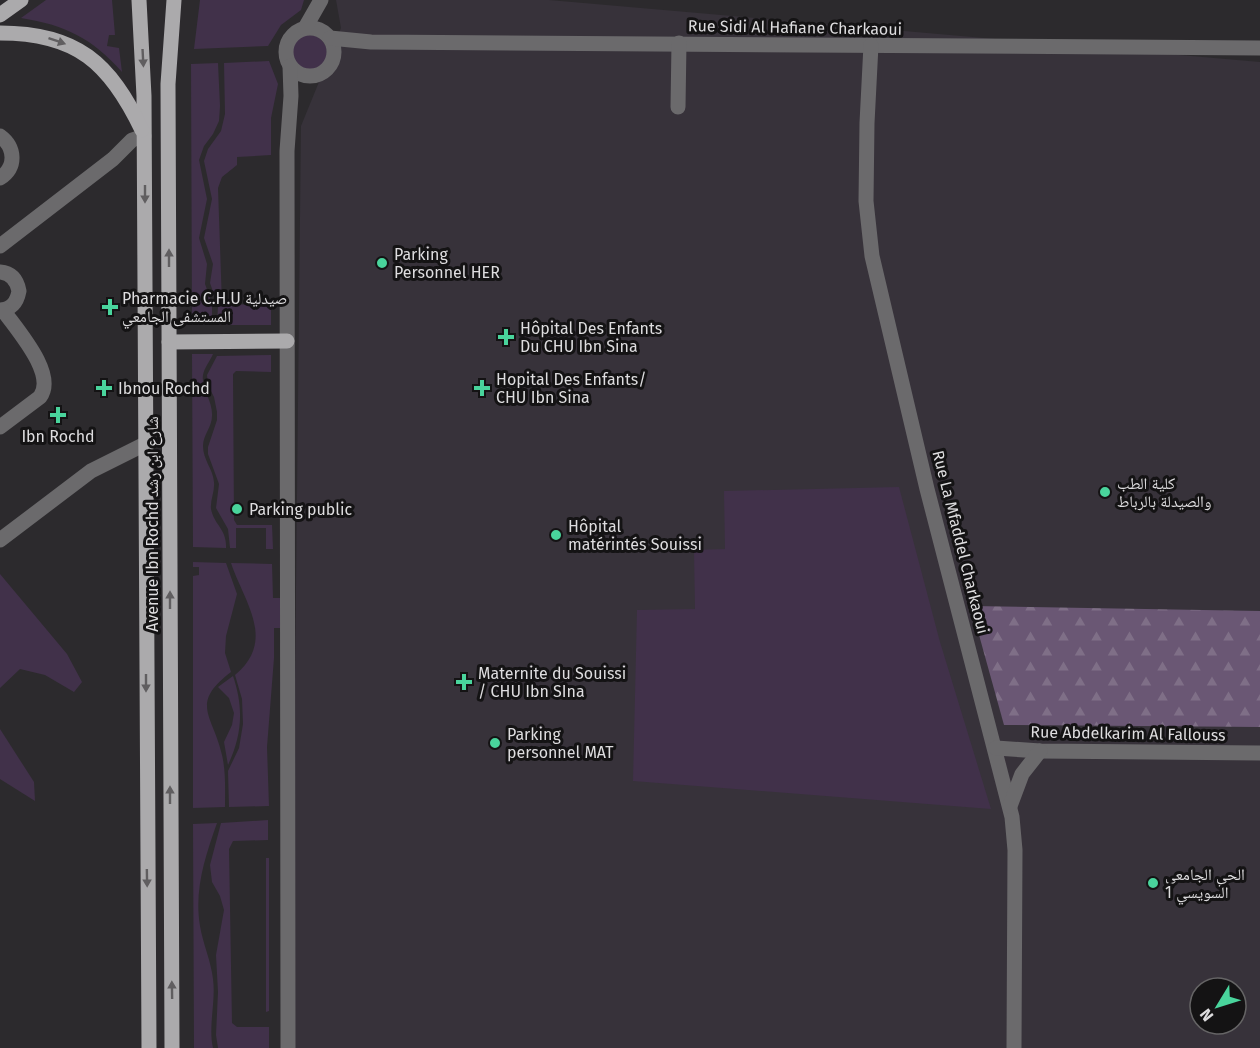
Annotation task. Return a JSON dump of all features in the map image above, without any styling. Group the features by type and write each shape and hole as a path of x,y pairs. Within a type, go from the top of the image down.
{"main road":[{"path":"0,15 21,0"},
{"name":"Avenue Ibn Rochd شارع ابن رشد","path":"139,0 144,96 149,1048"},
{"name":"Avenue Ibn Rochd شارع ابن رشد","path":"172,1048 168,84 174,0"},
{"path":"0,33 20,33 50,38 90,58 121,90 144,136"},
{"path":"169,342 287,341"}],"street":[{"path":"288,1048 286,151 290,106 290,66 286,55 287,43 294,34 305,28 321,0"},
{"path":"321,0 320,16 326,35 334,48 334,59"},
{"path":"305,28 317,29 326,35"},
{"name":"Rue Sidi Al Hafiane Charkaoui","path":"326,35 369,42 1260,48"},
{"path":"290,106 300,90 314,77 324,72 334,59 351,47 369,42"},
{"path":"678,106 679,44"},
{"name":"Rue La Mfaddel Charkaoui","path":"871,45 866,201 872,256 927,489 1010,806 1015,850 1014,1048"},
{"path":"290,66 298,74 314,77"},
{"path":"0,136 10,147 13,155 9,169 0,178"},
{"path":"0,246 113,159 132,140 144,136"},
{"path":"0,272 9,274 19,291 15,303 2,310 44,373 45,384 44,392 40,397 0,427"},
{"path":"0,540 91,471 147,443"},
{"name":"Rue Abdelkarim Al Fallouss","path":"996,748 1040,751 1260,753"},
{"path":"1010,806 1022,774 1040,751"}],"shaded area":[{"path":"46,0 112,0 115,35 109,35 107,46 119,48 122,72 100,50 77,35 51,25 21,18"},
{"path":"200,0 304,0 301,10 281,25 268,46 194,49"},
{"path":"336,0 549,0 1260,62 1260,1048 291,1048 301,126 341,28"},
{"path":"309,35 322,40 327,53 322,66 309,71 296,66 291,53 296,40"},
{"path":"269,61 278,84 271,118 271,155 237,157 237,165 222,177 218,188 222,304 271,305 271,325 217,325 218,306 210,283 213,264 204,238 212,199 204,161 208,149 221,131 225,114 224,63"},
{"path":"218,63 219,121 204,146 199,160 207,199 199,238 207,264 205,284 212,303 212,325 192,325 191,64"},
{"path":"192,354 213,354 203,375 212,416 203,446 214,482 211,509 224,536 226,548 193,547"},
{"path":"271,355 271,372 236,371 233,374 234,520 237,525 272,525 273,549 266,549 266,528 236,528 236,548 230,548 228,529 216,508 219,484 208,454 217,412 207,375 217,356"},
{"path":"899,487 940,642 991,809 633,781 637,610 695,609 694,550 725,549 724,491"},
{"path":"193,562 226,563 237,594 226,636 225,653 231,672 218,683 207,702 207,710 223,761 225,807 193,808 193,576 199,575 199,567 193,567"},
{"path":"231,563 272,564 273,598 280,598 280,628 274,628 267,747 269,806 229,807 228,771 239,748 243,724 242,699 235,675 247,662 254,648 256,634 254,620"},
{"path":"0,574 67,654 82,682 74,692 45,675 20,669 0,688"},
{"path":"233,676 239,699 240,721 233,754 228,765 224,742 232,725 234,713 229,698 218,687"},
{"path":"0,729 34,782 35,801 0,779"},
{"path":"268,820 268,840 233,841 229,849 232,1023 237,1027 269,1027 269,1048 218,1048 216,955 224,910 220,896 212,882 210,865 221,823"},
{"path":"217,823 205,861 198,900 200,926 213,979 211,1031 213,1048 194,1048 193,824"},
{"path":"266,858 269,858 269,1011 266,1012"}],"green space":[{"path":"971,606 1260,611 1260,727 1004,725"}],"place":[{"name":"Parking Personnel HER","path":"382,263"},
{"name":"Pharmacie C.H.U صيدلية المستشفى الجامعي","path":"110,307"},
{"name":"Hôpital Des Enfants Du CHU Ibn Sina","path":"506,337"},
{"name":"Ibnou Rochd","path":"104,388"},
{"name":"Hopital Des Enfants/ CHU Ibn Sina","path":"482,388"},
{"name":"Ibn Rochd","path":"58,415"},
{"name":"كلية الطب والصيدلة بالرباط","path":"1105,492"},
{"name":"Parking public","path":"237,509"},
{"name":"Hôpital matérintés Souissi","path":"556,535"},
{"name":"Maternite du Souissi / CHU Ibn SIna","path":"464,682"},
{"name":"Parking personnel MAT","path":"495,743"},
{"name":"الحي الجامعي السويسي 1","path":"1153,883"}]}
